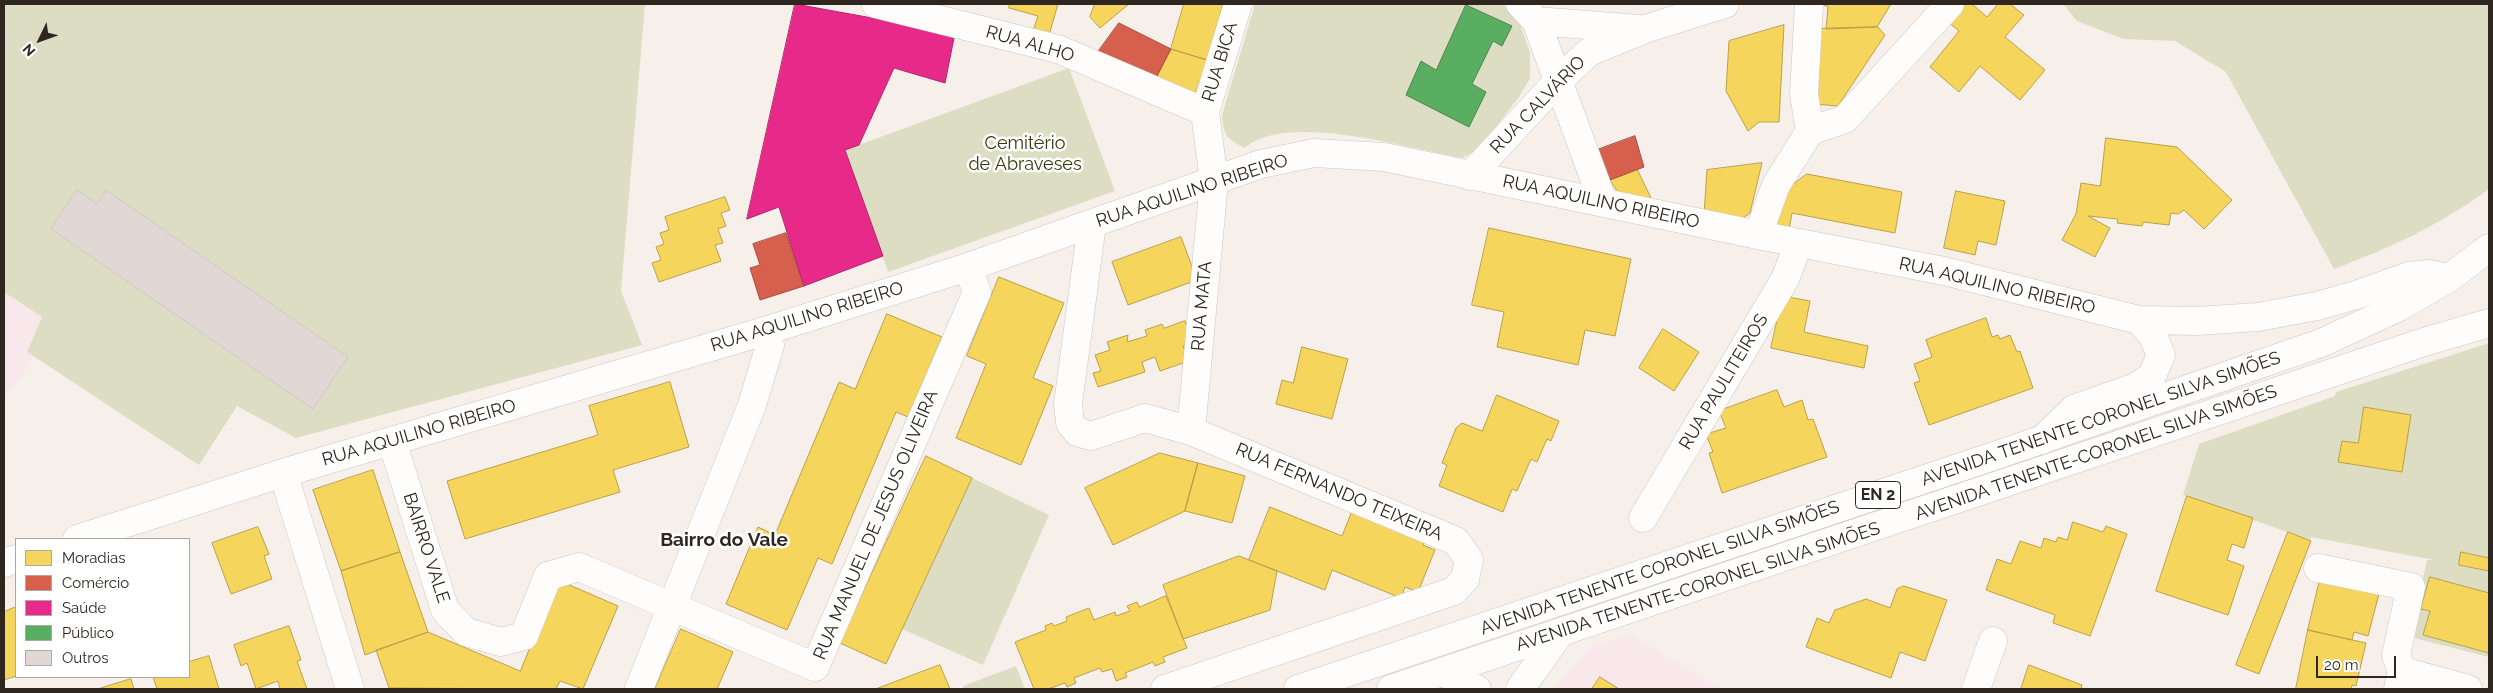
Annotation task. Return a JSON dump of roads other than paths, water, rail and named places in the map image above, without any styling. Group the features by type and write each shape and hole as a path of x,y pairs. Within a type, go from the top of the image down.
{"street":[{"name":"RUA ALHO","path":"876,4 1058,49 1205,112"},
{"name":"RUA BICA","path":"1214,181 1205,112 1238,4"},
{"path":"1809,4 1804,94 1810,131"},
{"path":"1758,235 1776,185 1810,131 1845,119 1950,4"},
{"name":"RUA CALVÁRIO","path":"1470,176 1558,81 1588,52 1645,29 1720,5"},
{"path":"1528,12 1645,29"},
{"path":"1528,12 1558,81 1603,202"},
{"name":"RUA AQUILINO RIBEIRO","path":"80,538 282,473 765,331 968,267 1261,164 1314,153 1384,157 1758,235 1944,271 2139,320 2197,321 2258,317 2325,304 2409,276 2429,274 2449,278"},
{"name":"RUA MATA","path":"1191,431 1214,181"},
{"name":"RUA FERNANDO TEIXEIRA","path":"1092,224 1068,404 1070,423 1077,432 1091,436 1145,418 1191,431 1456,541 1468,560 1466,579 1454,591 1165,689"},
{"name":"RUA PAULITEIROS","path":"1644,518 1785,279 1799,243"},
{"name":"AVENIDA TENENTE CORONEL SILVA SIMÕES","path":"1298,689 2042,440 2321,343 2398,308 2449,278 2489,248"},
{"name":"RUA MANUEL DE JESUS OLIVEIRA","path":"671,604 815,667 977,292 968,267"},
{"path":"2042,440 2074,409 2136,386 2152,376 2162,355 2153,336 2139,320"},
{"name":"AVENIDA TENENTE-CORONEL SILVA SIMÕES","path":"1391,689 2432,340 2489,323"},
{"path":"639,689 671,604 752,404 770,345 765,331"},
{"name":"BAIRRO VALE","path":"392,441 445,610 466,632 501,642 524,636 548,576 580,567 671,604"},
{"path":"282,473 350,689"},
{"path":"2318,568 2410,587 2396,655 2400,680 2468,689"},
{"path":"1520,689 1560,632"},
{"path":"1976,689 1993,641"},
{"path":"1442,672 1477,689"}],"district":[{"name":"Bairro do Vale","path":"724,540"}],"park label":[{"name":"Cemitério de Abraveses","path":"1025,154"}]}
